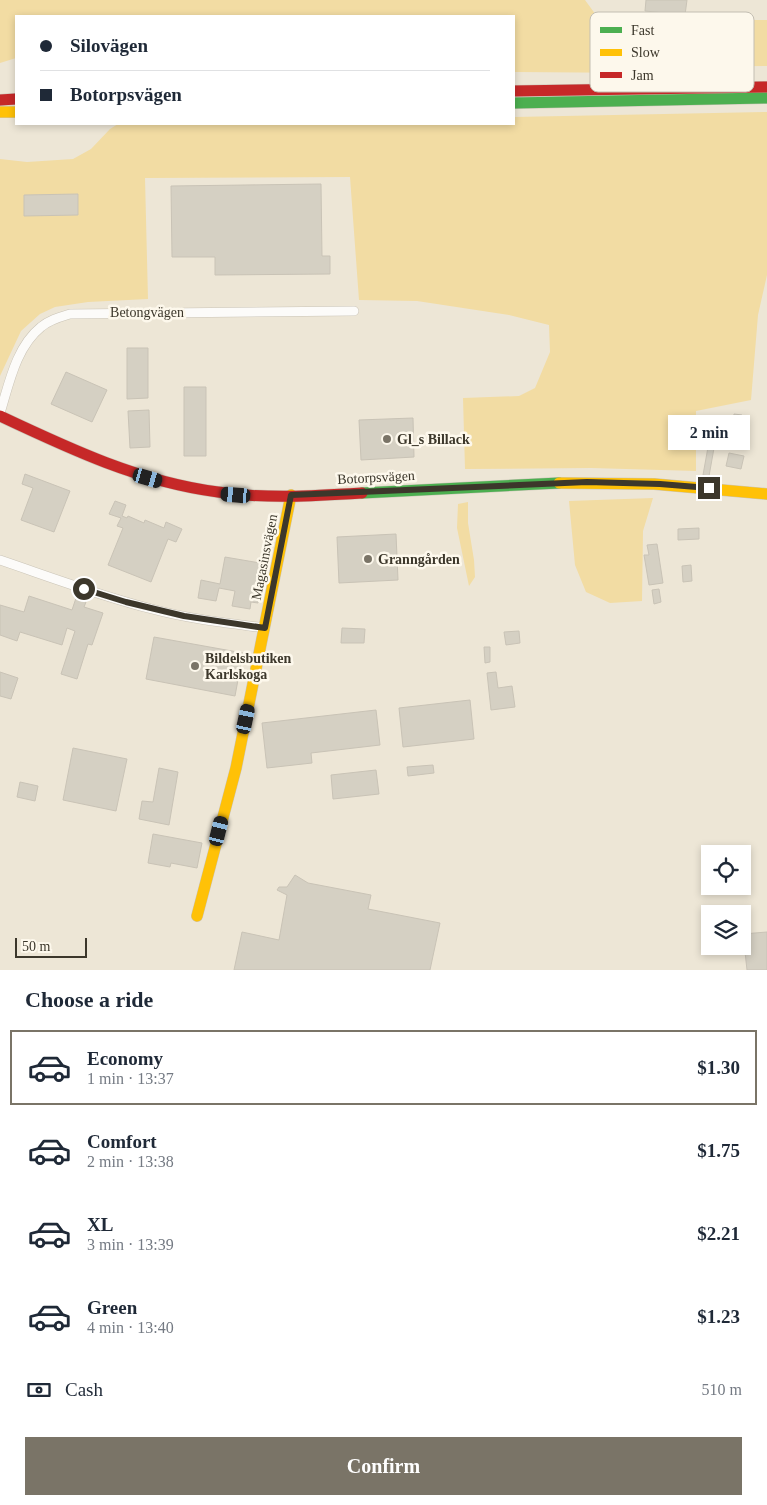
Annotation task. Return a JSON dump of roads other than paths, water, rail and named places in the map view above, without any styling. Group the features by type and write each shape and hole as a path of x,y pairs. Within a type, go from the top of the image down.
{"main road":[{"path":"754,87 767,87"},
{"path":"515,91 590,90"},
{"path":"515,103 767,98"},
{"path":"0,100 15,100"},
{"path":"0,112 15,112"},
{"name":"Botorpsvägen","path":"0,415 132,474 224,494 249,496 291,495 587,482 690,486 767,494"},
{"name":"Magasinsvägen","path":"197,916 236,768 291,495"}],"street":[{"name":"Betongvägen","path":"0,415 9,381 22,351 31,336 42,326 56,318 70,314 354,311"},
{"path":"0,560 101,595 144,607 184,616 265,628"}],"place":[{"name":"Gl_s Billack","path":"387,439"},
{"name":"Granngården","path":"368,559"},
{"name":"Bildelsbutiken Karlskoga","path":"195,666"}]}
